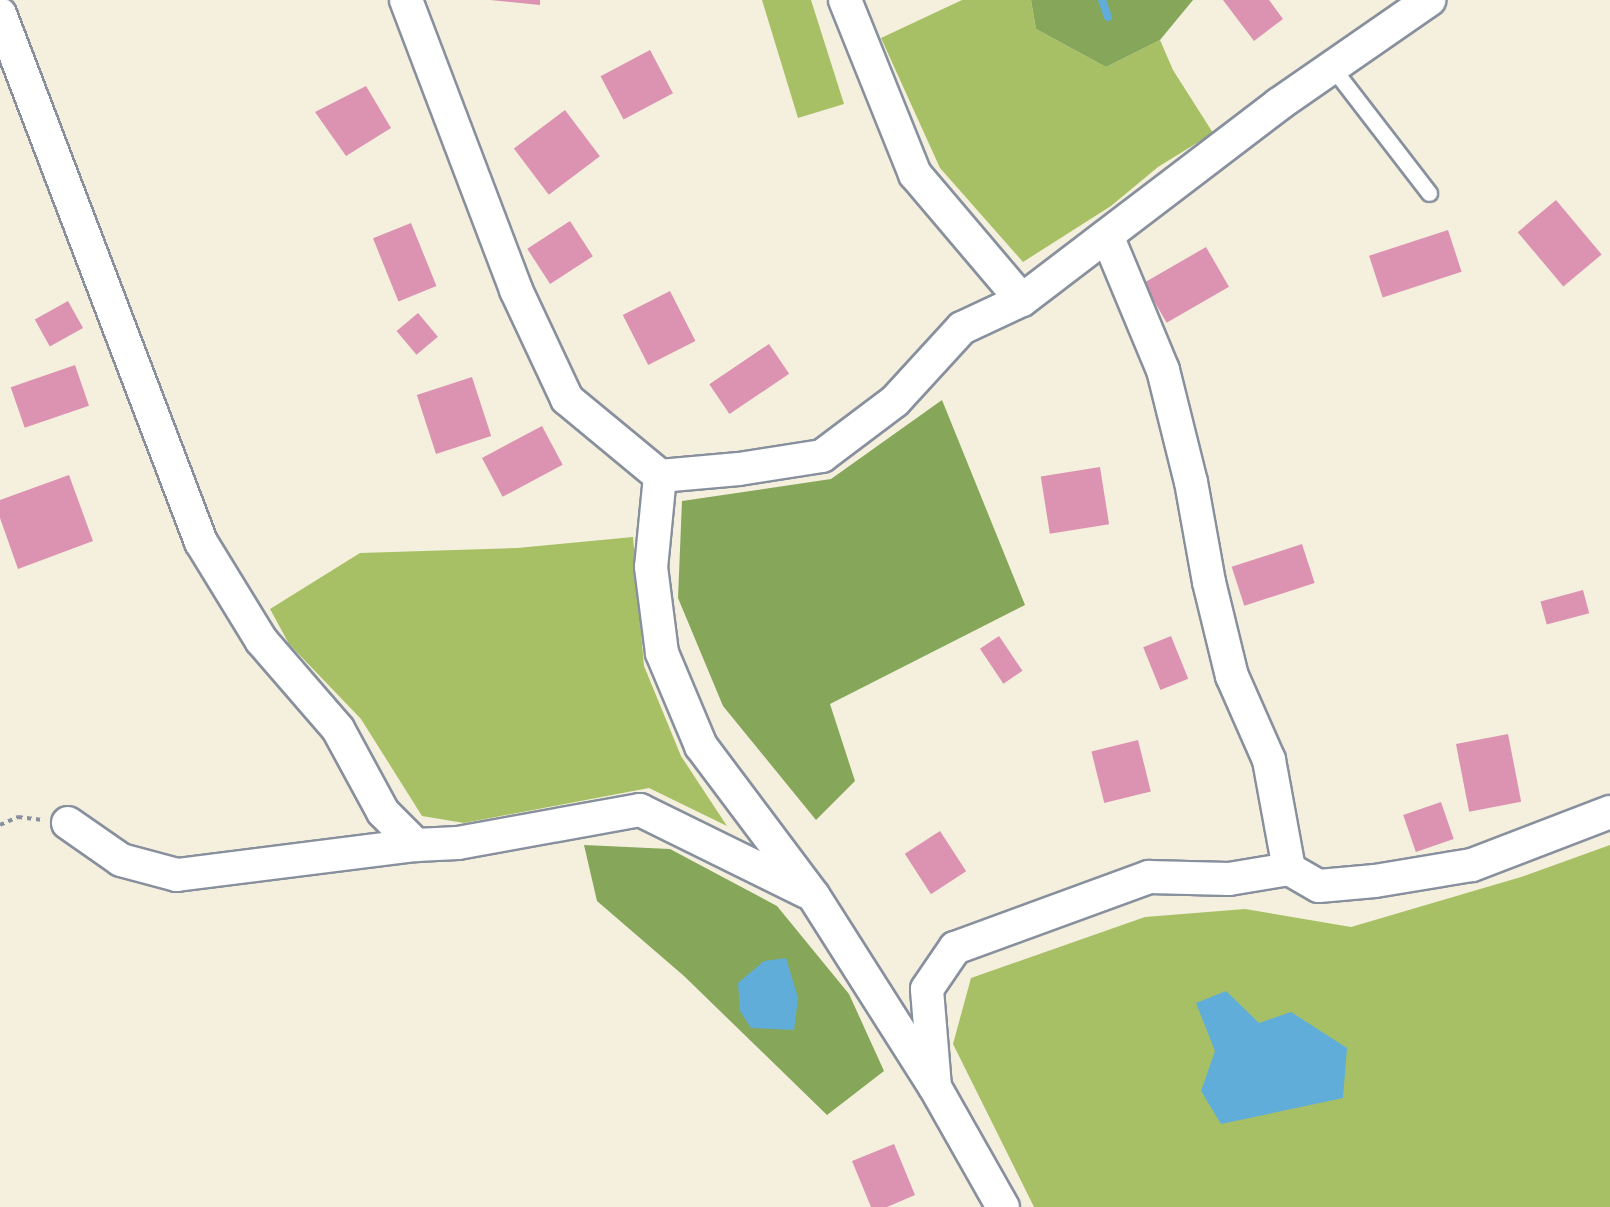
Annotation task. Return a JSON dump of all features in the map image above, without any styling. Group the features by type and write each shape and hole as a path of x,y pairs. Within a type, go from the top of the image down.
{"street":[{"path":"406,0 516,290 567,399 660,476 739,469 822,456 895,400 962,328 1022,300 1108,238 1332,67 1429,0"},
{"path":"845,0 915,174 1022,300"},
{"path":"0,14 201,542 261,640 338,729 383,812 416,844"},
{"path":"1108,238 1163,370 1191,482 1209,582 1232,676 1269,760 1289,869"},
{"path":"660,476 651,567 662,653 701,747 813,895 935,1087 1003,1207"},
{"path":"68,823 121,860 177,875 416,844 458,843 640,810 813,895"},
{"path":"935,1087 927,989 955,948 1149,877 1229,879 1289,869 1319,886 1472,865 1610,812"}],"lane":[{"path":"1332,67 1429,193"}],"path":[{"path":"0,825 18,817 68,823"}],"green space":[{"path":"762,0 811,0 844,104 798,118"},
{"path":"962,0 1031,0 1036,29 1106,67 1160,40 1173,70 1213,133 1158,167 1111,206 1023,262 940,168 881,38"},
{"path":"1031,0 1193,0 1160,40 1106,67 1036,29"},
{"path":"942,400 1025,605 830,704 855,781 816,820 723,706 678,598 682,501 831,479"},
{"path":"633,537 644,666 681,756 727,826 649,788 464,823 422,816 361,719 289,644 270,609 360,553 517,548"},
{"path":"584,845 670,849 777,906 849,994 884,1071 827,1115 684,976 597,901"},
{"path":"1610,845 1610,1207 1034,1207 953,1044 971,978 1145,917 1245,909 1351,927 1521,877"}],"water":[{"path":"786,958 798,998 794,1030 751,1028 740,1011 738,983 764,961"},
{"path":"1226,991 1259,1023 1291,1012 1347,1048 1343,1098 1221,1124 1201,1091 1215,1051 1196,1003"}],"building":[{"path":"490,0 540,0 540,5"},
{"path":"1223,0 1269,0 1283,19 1254,41"},
{"path":"650,50 673,93 624,120 601,76"},
{"path":"366,86 391,128 346,156 315,112"},
{"path":"565,110 600,156 549,195 514,149"},
{"path":"1556,200 1602,254 1563,287 1518,232"},
{"path":"570,221 593,256 550,284 527,249"},
{"path":"411,223 436,286 398,301 373,238"},
{"path":"1448,230 1462,272 1383,297 1369,256"},
{"path":"1206,247 1229,287 1167,323 1144,283"},
{"path":"670,291 695,341 648,365 623,315"},
{"path":"68,301 83,328 50,347 35,319"},
{"path":"418,313 438,337 416,355 397,331"},
{"path":"769,344 789,374 729,414 709,384"},
{"path":"75,365 89,406 25,428 11,387"},
{"path":"472,377 491,436 436,454 417,395"},
{"path":"542,426 563,465 503,497 482,458"},
{"path":"1100,467 1109,524 1050,534 1041,476"},
{"path":"69,475 93,541 18,569 0,518 0,500"},
{"path":"1302,544 1315,583 1244,606 1232,567"},
{"path":"1583,590 1589,613 1547,625 1540,601"},
{"path":"999,636 1022,671 1003,684 980,649"},
{"path":"1171,636 1188,679 1160,690 1143,647"},
{"path":"1508,734 1521,802 1469,812 1456,744"},
{"path":"1138,740 1151,791 1104,803 1091,752"},
{"path":"1441,802 1454,839 1416,852 1403,815"},
{"path":"940,831 966,871 931,894 905,854"},
{"path":"894,1144 915,1195 887,1207 871,1207 852,1161"}],"waterway":[{"path":"1102,0 1108,17"}]}
